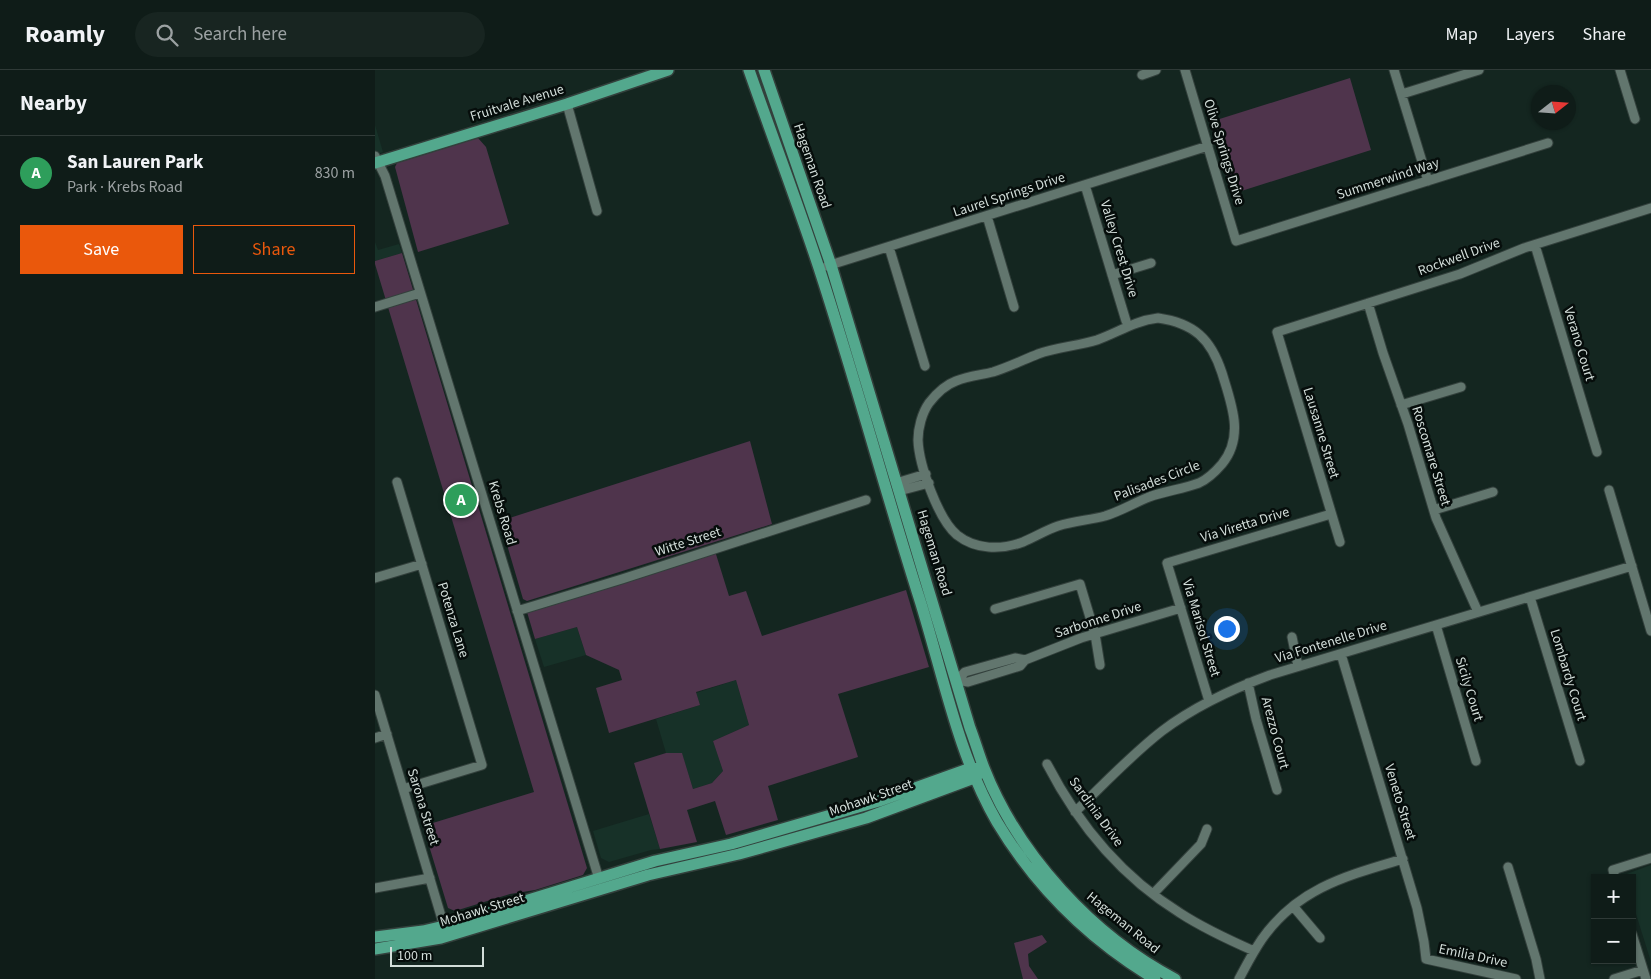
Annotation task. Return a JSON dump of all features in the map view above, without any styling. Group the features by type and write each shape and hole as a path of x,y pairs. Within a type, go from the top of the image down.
{"main road":[{"name":"Fruitvale Avenue","path":"376,161 567,104 651,73 666,70"},
{"name":"Hageman Road","path":"749,70 819,268 926,618 958,731 973,773 997,822 1013,847 1045,889 1104,945 1155,979"},
{"name":"Hageman Road","path":"764,70 831,265 984,769 1009,818 1025,844 1055,883 1095,922 1133,954 1175,979"},
{"path":"771,132 789,152 799,185 805,191"},
{"path":"868,431 877,439 889,481 898,487"},
{"path":"926,618 937,637 950,677 957,680"},
{"name":"Mohawk Street","path":"375,948 441,938 648,875 739,854 866,818 984,769"},
{"name":"Mohawk Street","path":"599,879 655,861 731,844 973,773"},
{"path":"513,916 535,905 591,887 599,879"},
{"path":"375,937 423,931 444,926 599,879"},
{"path":"375,948 391,942 433,935 441,931 444,926"}],"street":[{"path":"1142,75 1156,70"},
{"name":"Olive Springs Drive","path":"1185,70 1236,241"},
{"path":"1394,70 1428,181"},
{"path":"1402,94 1479,70"},
{"path":"1620,70 1635,119"},
{"path":"567,104 597,211"},
{"name":"Summerwind Way","path":"1236,241 1548,143"},
{"name":"Laurel Springs Drive","path":"819,268 1208,146"},
{"name":"Krebs Road","path":"376,161 385,176 599,879"},
{"name":"Valley Crest Drive","path":"1085,185 1126,321"},
{"name":"Rockwell Drive","path":"1277,332 1460,274 1504,255 1651,208"},
{"path":"987,216 1015,307"},
{"name":"Verano Court","path":"1535,245 1597,452"},
{"path":"889,247 925,366"},
{"path":"1112,275 1151,263"},
{"path":"375,308 420,293"},
{"name":"Roscomare Street","path":"1368,303 1441,532 1478,612"},
{"name":"Palisades Circle","path":"1158,318 1174,320 1188,326 1201,335 1211,347 1218,362 1233,407 1236,425 1235,434 1227,458 1215,472 1201,482 1149,497 1104,516 1057,526 1009,547 991,548 973,544 957,535 945,521 927,479 918,440 920,422 928,405 939,391 954,381 1008,368 1052,350 1097,339 1142,320 1158,318"},
{"name":"Lausanne Street","path":"1277,332 1340,542"},
{"path":"1401,405 1461,387"},
{"path":"898,487 927,479"},
{"name":"Potenza Lane","path":"397,482 482,765 403,789"},
{"path":"1609,490 1651,631"},
{"path":"1434,510 1493,492"},
{"name":"Witte Street","path":"517,611 866,500"},
{"name":"Via Viretta Drive","path":"1167,563 1331,514"},
{"name":"Via Marisol Street","path":"1167,563 1209,701"},
{"path":"375,578 422,564"},
{"name":"Via Fontenelle Drive","path":"1075,812 1155,737 1209,701 1248,683 1632,566"},
{"path":"995,609 1080,584 1095,634 1100,665"},
{"name":"Lombardy Court","path":"1530,597 1580,761"},
{"name":"Sarbonne Drive","path":"957,680 965,672 1015,658 1025,660 1095,634 1181,608"},
{"name":"Sicily Court","path":"1436,625 1477,761"},
{"path":"1292,637 1299,666"},
{"name":"Veneto Street","path":"1341,654 1403,859 1421,926 1425,960"},
{"name":"Arezzo Court","path":"1248,683 1256,720 1277,790"},
{"name":"Sarona Street","path":"375,695 444,926"},
{"path":"375,738 387,734"},
{"name":"Sardinia Drive","path":"1047,764 1075,812 1106,852 1133,878 1195,923 1255,951"},
{"path":"1153,894 1201,844 1207,829"},
{"path":"1614,874 1651,858"},
{"path":"1239,979 1272,926 1293,906 1313,892 1334,881 1403,859"},
{"path":"1508,867 1536,959 1540,979"},
{"path":"375,888 430,878"},
{"path":"1293,906 1320,938"},
{"path":"1614,979 1645,975 1636,947"},
{"name":"Emilia Drive","path":"1425,960 1516,979"}],"shaded area":[{"path":"1350,78 1371,150 1232,194 1210,122"},
{"path":"375,125 383,152 375,155"},
{"path":"478,138 486,147 509,224 418,252 395,167 397,163"},
{"path":"375,242 378,250 399,244 402,253 375,261"},
{"path":"402,253 587,868 583,875 455,911 448,908 423,826 534,792 375,264 375,261"},
{"path":"750,441 772,524 527,601 523,599 500,521"},
{"path":"715,551 729,596 746,591 762,636 906,590 929,667 838,694 858,757 768,786 778,820 726,835 715,801 687,810 697,842 660,849 634,763 666,753 682,753 693,789 712,783 723,771 713,741 749,725 736,680 696,692 700,705 609,733 596,688 622,680 619,670 586,655 577,627 535,639 527,612"},
{"path":"577,627 586,655 544,667 535,639"},
{"path":"736,680 749,725 713,741 723,771 712,783 693,789 682,754 666,753 656,719 700,705 696,693"},
{"path":"649,814 660,849 609,862 601,858 593,831"},
{"path":"1651,865 1651,962 1636,914 1636,874 1627,874"},
{"path":"1042,935 1047,942 1028,954 1029,966 1038,979 1023,979 1014,943"}],"place":[{"name":"San Lauren Park","path":"461,500"}]}
